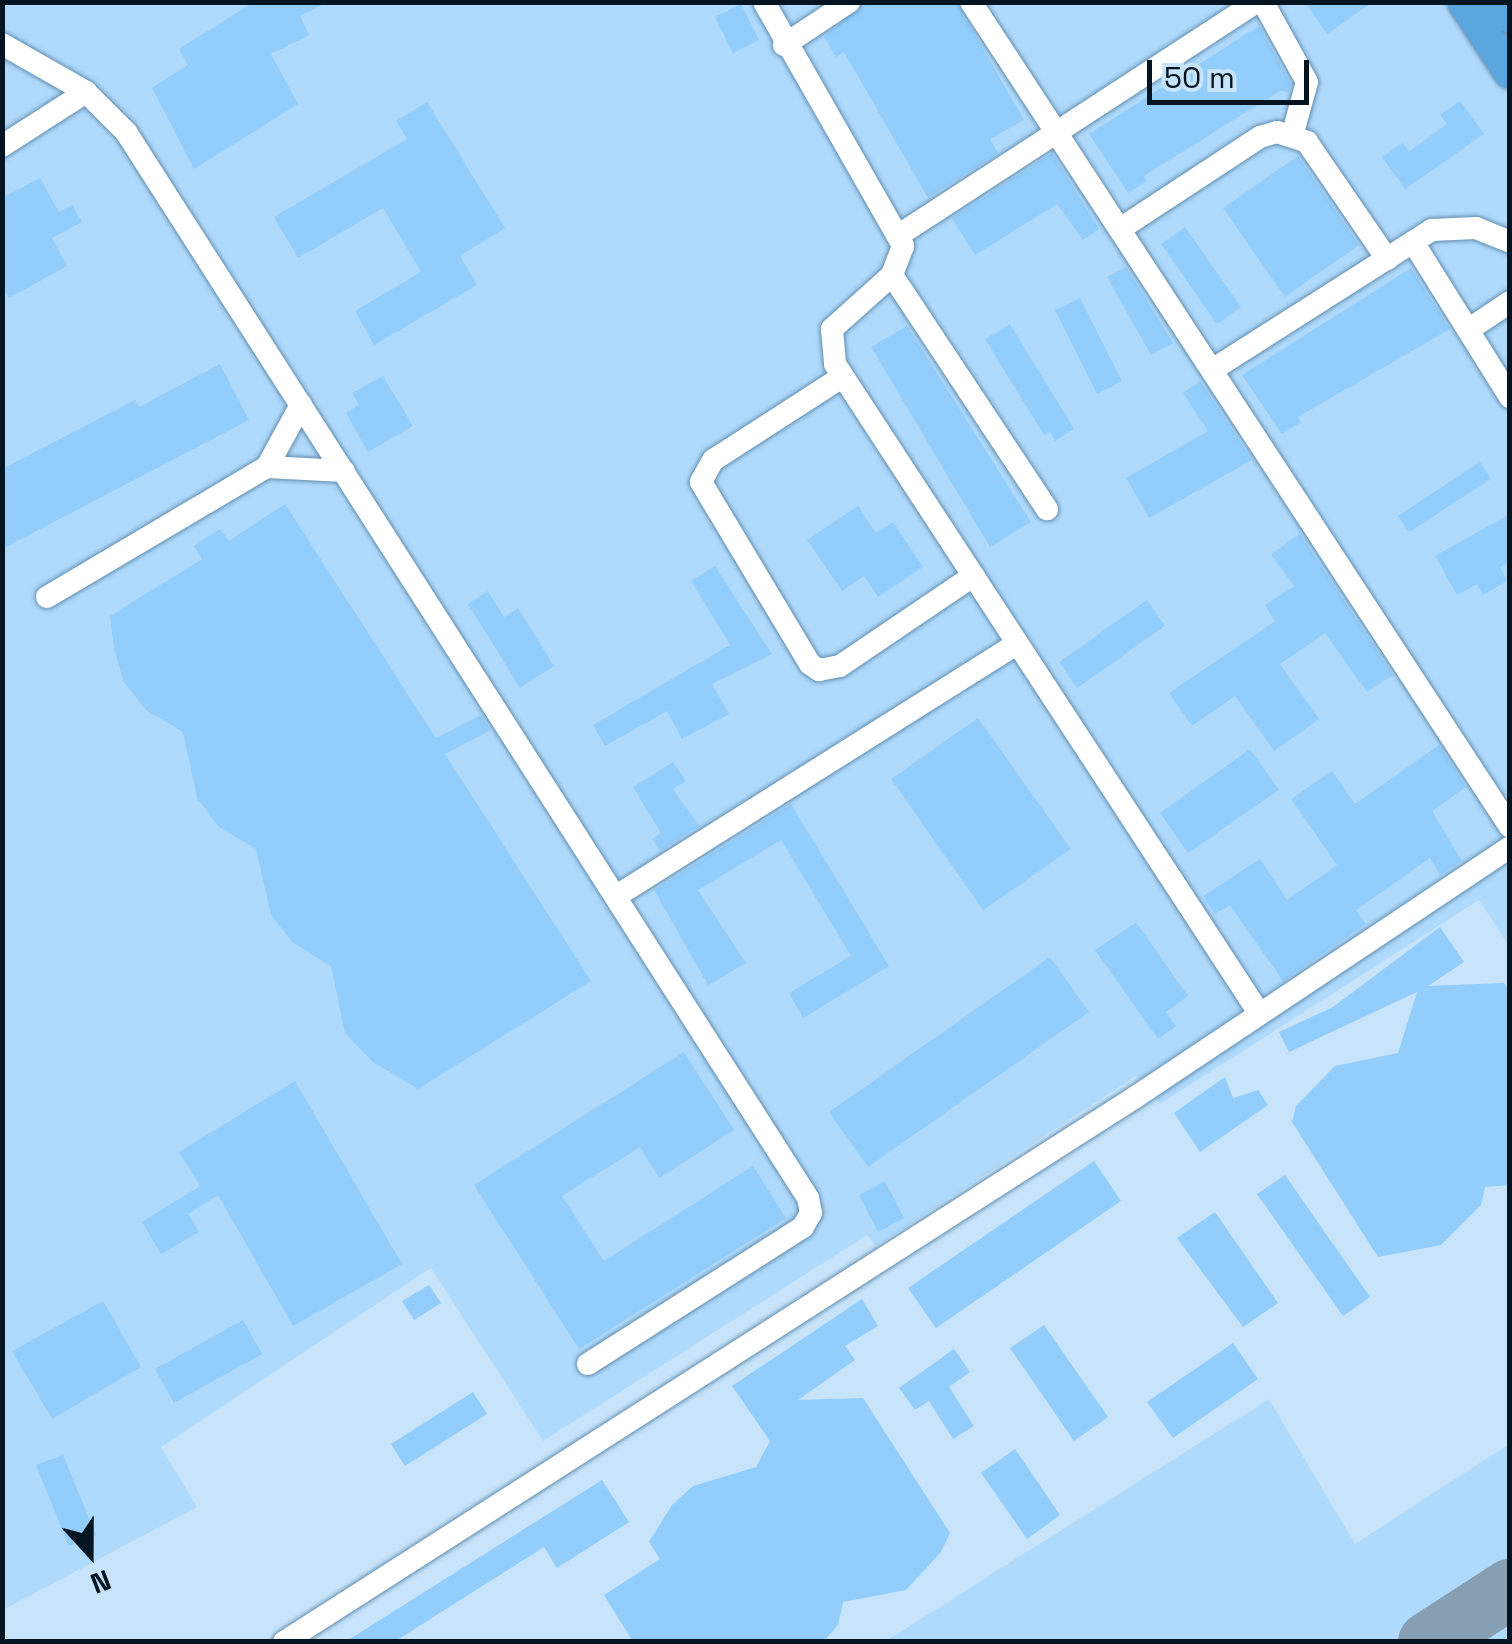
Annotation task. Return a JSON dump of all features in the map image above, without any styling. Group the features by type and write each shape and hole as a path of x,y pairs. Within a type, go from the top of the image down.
{"highway":[{"path":"1464,2 1510,72"},
{"path":"1500,2 1510,16"}],"lane":[{"path":"764,2 784,45 899,236 902,258 892,276 832,329 831,346 842,377 1258,1014"},
{"path":"784,45 849,2"},
{"path":"971,2 1510,826"},
{"path":"899,236 1260,2 1304,69 1305,98 1292,136"},
{"path":"2,44 86,92 126,132 618,895 808,1198 810,1213 802,1226 588,1364"},
{"path":"2,146 86,92"},
{"path":"1120,229 1260,137 1292,136 1307,142 1387,259"},
{"path":"1212,370 1413,242 1453,226 1510,242"},
{"path":"1413,242 1510,397"},
{"path":"892,276 1047,509"},
{"path":"1468,330 1510,302"},
{"path":"842,377 713,460 702,482 810,664 830,670 840,666 973,576"},
{"path":"47,597 267,467 302,405"},
{"path":"267,467 344,471"},
{"path":"618,895 1017,644"},
{"path":"284,1642 1258,1014 1510,846"}],"shaded area":[{"path":"3,3 1449,3 1509,94 1509,946 1479,900 1160,1104 1136,1076 876,1246 867,1235 543,1441 431,1268 161,1447 197,1507 3,1610"},
{"path":"1269,1399 1355,1544 1509,1444 1509,1641 886,1641"}],"building":[{"path":"254,2 328,2 300,16 309,35 271,54 298,104 194,169 152,88 188,65 179,49"},
{"path":"864,2 956,2 1024,120 990,139 998,153 928,198 844,52 836,57 824,37"},
{"path":"1305,2 1373,2 1327,34"},
{"path":"741,4 759,40 733,53 715,17"},
{"path":"1259,26 1291,84 1289,92 1280,91 1144,176 1147,181 1128,193 1089,134"},
{"path":"1460,101 1484,134 1405,189 1382,157 1403,143 1409,151 1447,124 1440,115"},
{"path":"427,102 505,228 460,256 477,285 374,345 355,311 421,272 383,208 298,258 274,217 407,139 396,121"},
{"path":"1052,153 1099,229 1083,240 1057,204 975,255 952,218"},
{"path":"1298,156 1359,245 1285,297 1223,208"},
{"path":"40,178 59,212 72,205 82,222 52,238 67,266 9,298 2,286 2,198"},
{"path":"1185,227 1241,307 1217,324 1161,244"},
{"path":"1126,267 1173,343 1151,355 1107,277"},
{"path":"1411,268 1450,329 1298,417 1301,422 1282,434 1242,375"},
{"path":"1080,298 1122,381 1097,394 1055,310"},
{"path":"1010,324 1074,429 1055,441 1050,432 1044,435 985,339"},
{"path":"907,326 1031,522 990,547 871,347"},
{"path":"220,364 249,420 2,549 2,469 135,400 139,407"},
{"path":"383,376 413,426 368,452 346,413 359,405 352,393"},
{"path":"1200,381 1252,460 1149,518 1126,478 1208,431 1183,393"},
{"path":"1480,462 1491,479 1409,532 1398,516"},
{"path":"285,504 436,738 481,715 491,730 445,754 591,981 418,1089 373,1062 345,1033 331,966 293,943 271,915 256,849 219,827 197,798 183,732 146,710 124,682 114,648 110,616 202,559 194,546 220,529 229,541"},
{"path":"858,506 876,533 893,522 923,567 878,597 864,576 842,591 807,540"},
{"path":"1510,514 1510,561 1500,567 1507,581 1483,595 1477,584 1457,595 1435,556"},
{"path":"1300,534 1393,675 1367,692 1325,633 1280,664 1319,719 1274,751 1235,696 1192,726 1169,693 1275,621 1265,605 1294,586 1271,554"},
{"path":"715,566 772,654 712,684 729,714 682,739 667,711 605,746 593,725 730,645 691,581"},
{"path":"488,591 504,617 518,608 554,666 520,688 468,604"},
{"path":"1147,600 1165,626 1077,688 1059,662"},
{"path":"978,718 1071,849 983,910 891,779"},
{"path":"1439,745 1466,787 1432,811 1462,861 1440,875 1430,858 1356,910 1366,924 1283,981 1230,905 1215,914 1203,896 1260,859 1287,900 1337,865 1291,799 1332,771 1355,804"},
{"path":"1250,749 1279,790 1188,853 1160,813"},
{"path":"673,762 686,781 673,789 699,826 660,851 652,839 661,833 633,787"},
{"path":"791,804 889,966 803,1018 789,993 851,956 781,840 698,890 746,963 708,985 654,890"},
{"path":"1136,922 1188,996 1166,1012 1176,1026 1158,1039 1095,950"},
{"path":"1440,927 1464,962 1428,986 1504,983 1510,992 1510,1185 1485,1187 1481,1205 1441,1245 1378,1257 1292,1122 1296,1106 1335,1066 1398,1053 1417,992 1289,1052 1279,1032 1333,1007"},
{"path":"1050,957 1089,1012 868,1167 829,1112"},
{"path":"684,1052 734,1130 659,1178 640,1147 562,1196 604,1261 753,1166 786,1218 579,1349 474,1185"},
{"path":"1225,1077 1233,1098 1258,1090 1268,1105 1200,1152 1174,1113"},
{"path":"295,1081 402,1264 293,1326 218,1195 188,1214 199,1232 161,1254 142,1222 200,1186 179,1152"},
{"path":"1094,1161 1121,1201 936,1328 908,1288"},
{"path":"1285,1175 1370,1297 1343,1316 1257,1194"},
{"path":"885,1181 904,1218 878,1232 859,1195"},
{"path":"1215,1212 1278,1303 1243,1327 1177,1238"},
{"path":"429,1285 441,1303 414,1320 402,1301"},
{"path":"862,1299 878,1326 845,1346 855,1360 798,1400 863,1398 950,1533 941,1552 906,1590 843,1602 838,1625 823,1642 633,1642 604,1595 660,1559 649,1542 672,1505 693,1486 756,1467 770,1441 732,1386"},
{"path":"103,1301 141,1367 52,1419 12,1351"},
{"path":"243,1320 262,1354 174,1403 155,1369"},
{"path":"1044,1325 1108,1417 1074,1441 1010,1348"},
{"path":"1233,1343 1258,1379 1173,1438 1147,1402"},
{"path":"954,1349 970,1372 949,1387 974,1426 953,1439 929,1401 915,1410 899,1388"},
{"path":"473,1392 487,1414 405,1466 391,1444"},
{"path":"1015,1449 1060,1515 1027,1539 981,1473"},
{"path":"63,1455 96,1535 69,1546 36,1465"},
{"path":"602,1480 629,1522 557,1568 544,1547 394,1642 345,1642"}],"taxiway":[{"path":"1428,1642 1510,1589"}]}
